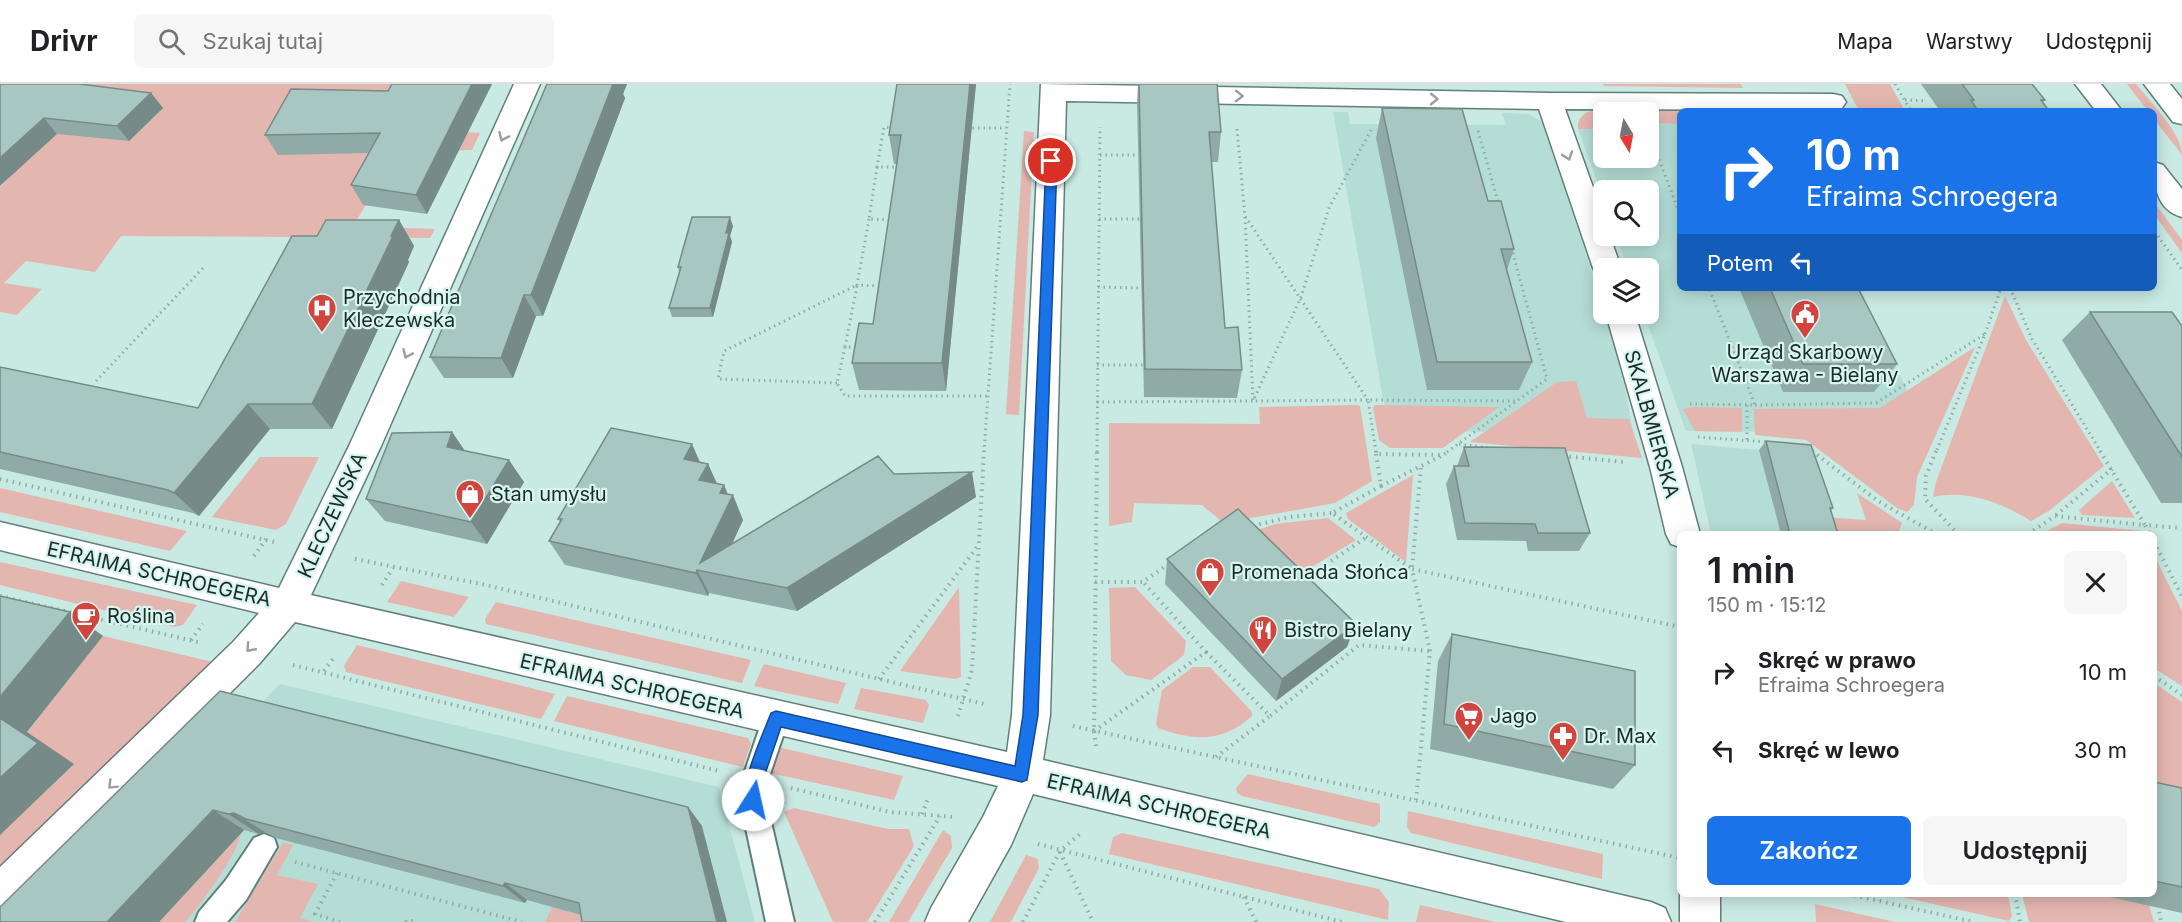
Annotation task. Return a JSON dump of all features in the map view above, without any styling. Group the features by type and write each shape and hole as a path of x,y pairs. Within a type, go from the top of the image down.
{"street":[{"name":"KLECZEWSKA","path":"0,895 246,653 290,604 317,550 527,84"},
{"path":"2088,84 2107,108"},
{"path":"2157,84 2182,116"},
{"path":"945,922 997,831 1022,775 1031,715 1054,88 1100,94 1549,101 1833,102"},
{"path":"1549,101 1604,258"},
{"path":"2157,175 2182,208"},
{"name":"SKALBMIERSKA","path":"1623,324 1666,467 1682,531"},
{"name":"EFRAIMA SCHROEGERA","path":"0,536 450,644 1107,793 1651,922"},
{"path":"1700,897 1700,922"}],"lane":[{"path":"776,718 755,780 753,800 780,922"},
{"path":"209,922 236,890 264,847"}],"path":[{"path":"922,814 964,699 972,670 977,547 1010,84"},
{"path":"1895,84 1909,108"},
{"path":"1094,731 1100,94"},
{"path":"1905,100 1926,101"},
{"path":"1236,119 1245,216 1253,401"},
{"path":"895,128 884,128 857,285 837,383 845,396 989,396"},
{"path":"960,128 1006,128"},
{"path":"1253,401 1301,297 1329,208 1372,128"},
{"path":"1490,130 1478,130 1501,210"},
{"path":"1100,155 1138,155"},
{"path":"1659,162 1677,206"},
{"path":"877,167 905,167"},
{"path":"1245,216 1368,400 1381,486"},
{"path":"869,219 898,220"},
{"path":"1099,219 1140,219"},
{"path":"2157,234 2182,270"},
{"path":"1250,527 1289,517 1332,513 1443,455 1547,379 1511,244"},
{"path":"1506,255 1514,255"},
{"path":"96,381 205,266"},
{"path":"837,383 718,379 724,351 857,285 888,286"},
{"path":"1098,287 1142,288"},
{"path":"1710,291 1755,405"},
{"path":"1955,531 1925,500 1926,476 1985,334 2000,291"},
{"path":"2011,291 2032,339 2148,531"},
{"path":"1683,404 1876,404 1985,334"},
{"path":"845,346 868,347"},
{"path":"1097,366 1143,365"},
{"path":"1097,402 1516,401"},
{"path":"1747,405 1747,441"},
{"path":"1691,436 1771,443"},
{"path":"1458,444 1492,448"},
{"path":"1806,446 1878,501 1931,531"},
{"path":"1376,454 1443,455"},
{"path":"1562,456 1666,467"},
{"path":"1416,800 1430,651 1412,569 1421,466"},
{"path":"2032,531 2055,516 2112,469"},
{"path":"0,478 317,550 486,585 1094,731 1677,857"},
{"path":"1332,513 1412,569 1677,626"},
{"path":"2055,516 2182,528"},
{"path":"1298,583 1367,537"},
{"path":"879,679 977,547"},
{"path":"2157,548 2182,596"},
{"path":"1095,582 1143,582 1178,557"},
{"path":"1143,582 1206,652 1270,716"},
{"path":"0,596 246,653 890,812 952,816 1060,851 1342,922"},
{"path":"1216,757 1359,645 1430,651"},
{"path":"1094,731 1206,652"},
{"path":"2157,678 2182,695"},
{"path":"875,922 940,816"},
{"path":"1060,851 1093,922"},
{"path":"293,861 522,922"},
{"path":"337,873 315,915 340,922"},
{"path":"1244,897 1256,922"},
{"path":"1861,897 1974,922"},
{"path":"2016,897 2020,922"},
{"path":"2159,912 2161,922"},
{"path":"406,922 407,920 417,922"}],"shaded area":[{"path":"64,84 429,84 466,132 480,133 472,150 417,151 375,190 353,226 435,229 430,238 121,236 95,272 26,261 4,283 42,289 17,315 0,312 0,187 12,175 0,173 0,90"},
{"path":"1603,84 1741,84 1743,88 1604,86"},
{"path":"1845,84 1890,84 1903,108 1857,108"},
{"path":"2127,84 2136,84 2156,108 2146,108"},
{"path":"1659,109 1677,109 1677,124 1659,123"},
{"path":"1593,110 1593,168 1659,168 1659,110 1677,111 1677,291 1858,291 1928,433 1686,431 1648,324 1659,324 1659,258 1624,258 1620,246 1659,246 1659,180 1596,180 1578,129 1578,122 1582,116"},
{"path":"2157,110 2177,137 2182,155 2157,123"},
{"path":"1593,111 1593,129 1578,129 1579,120"},
{"path":"1333,112 1348,112 1350,124 1506,125 1502,113 1529,114 1542,122 1593,275 1593,324 1607,324 1625,388 1633,431 1389,432"},
{"path":"1024,131 1034,132 1019,415 1006,414"},
{"path":"2157,206 2182,240 2182,253 2157,218"},
{"path":"2005,296 2026,340 2104,466 2050,510 2031,521 1984,499 1959,495 1933,497 1936,482"},
{"path":"1975,347 1917,477 1914,505 1907,512 1897,508 1806,440 1755,435 1754,409 1880,408"},
{"path":"1576,381 1587,418 1629,419 1642,458 1470,442 1557,382"},
{"path":"1375,405 1499,407 1443,448 1390,448 1379,440 1373,408"},
{"path":"1360,406 1372,481 1335,503 1246,519 1226,525 1202,505 1134,503 1132,522 1109,526 1109,423 1260,424 1259,407"},
{"path":"1692,407 1742,408 1742,432 1695,431 1683,409"},
{"path":"1691,444 1804,454 1827,531 1710,531"},
{"path":"260,457 319,457 286,524 276,530 212,517"},
{"path":"1413,475 1406,562 1348,519 1346,513"},
{"path":"2112,481 2135,518 2082,515 2079,510"},
{"path":"0,488 187,531 170,551 0,512"},
{"path":"1857,493 1902,523 1899,531 1827,531 1823,517 1866,520"},
{"path":"1328,518 1356,540 1297,576 1255,531 1275,524"},
{"path":"2062,523 2142,531 2047,531"},
{"path":"2157,561 2182,611 2182,686 2157,670"},
{"path":"0,562 197,605 183,625 174,627 0,585"},
{"path":"401,581 469,597 454,617 387,602"},
{"path":"959,587 961,677 955,679 900,671"},
{"path":"1135,587 1186,641 1184,655 1151,680 1126,675 1111,661 1109,588"},
{"path":"496,602 751,660 742,683 486,624 485,619"},
{"path":"103,636 213,662 0,867 0,835 27,732"},
{"path":"357,645 555,694 541,719 346,672 344,666"},
{"path":"764,664 846,683 838,704 754,686"},
{"path":"1193,667 1210,667 1252,712 1252,716 1230,731 1207,737 1184,735 1158,728 1156,723 1162,690"},
{"path":"280,684 719,787 755,922 45,922"},
{"path":"2157,685 2182,702 2182,812 2157,808"},
{"path":"861,688 926,700 929,705 923,723 854,709"},
{"path":"567,696 748,738 751,744 743,767 554,721"},
{"path":"782,748 903,776 894,800 770,773 777,751"},
{"path":"1248,774 1380,804 1380,822 1374,827 1242,796 1237,793 1236,788"},
{"path":"794,808 888,829 909,829 914,846 867,922 833,922 784,812"},
{"path":"1408,811 1603,854 1602,879 1411,833 1407,827"},
{"path":"943,830 951,836 952,848 908,922 889,922"},
{"path":"241,833 226,866 185,922 159,922"},
{"path":"1122,833 1379,889 1389,902 1388,920 1109,854 1113,837"},
{"path":"283,843 293,845 277,875 318,884 300,918 314,922 235,922"},
{"path":"1026,855 1038,859 1039,868 1011,922 990,922"},
{"path":"1902,897 2009,897 2012,916 2009,921"},
{"path":"2023,897 2113,897 2149,905 2154,922 2029,922"},
{"path":"1815,904 1895,922 1816,922"},
{"path":"1420,905 1496,922 1416,922"},
{"path":"552,907 598,920 598,922 545,922"}],"building":[{"path":"0,84 80,84 151,93 117,126 44,118 0,158"},
{"path":"392,84 472,84 416,195 351,185 380,133 265,135 291,89 388,91"},
{"path":"547,84 613,84 531,295 524,295 501,358 430,357"},
{"path":"897,84 970,84 942,363 852,363 859,323 873,324 901,135 889,135"},
{"path":"1139,84 1217,84 1221,132 1209,132 1225,328 1238,327 1242,370 1145,369"},
{"path":"1962,84 2032,84 2045,100 2041,100 2047,108 1976,108 1971,100 1974,100"},
{"path":"1382,108 1462,109 1488,201 1501,201 1514,249 1501,249 1532,362 1437,362"},
{"path":"692,217 730,217 726,233 729,233 710,308 669,308 681,267 678,267"},
{"path":"326,220 399,220 312,404 248,404 174,493 0,452 0,367 198,408 292,236 317,236"},
{"path":"1771,291 1860,291 1897,364 1803,364"},
{"path":"2090,312 2172,312 2182,326 2182,457"},
{"path":"611,428 692,444 684,459 708,464 699,480 724,485 720,493 733,495 700,563 878,456 894,474 972,472 787,588 697,570 696,573 549,541 562,519 558,519"},
{"path":"452,432 447,447 509,460 471,522 366,499 392,433"},
{"path":"1766,441 1811,445 1833,508 1830,508 1837,531 1789,531"},
{"path":"1464,447 1565,448 1590,533 1538,533 1535,524 1465,523 1454,466 1469,466"},
{"path":"1238,509 1356,624 1282,679 1167,559"},
{"path":"0,596 70,612 0,697"},
{"path":"1452,634 1635,671 1635,765 1444,724"},
{"path":"220,691 688,807 717,922 582,922 579,903 505,883 503,886 246,819 234,813 228,814 213,810 107,922 0,922 0,907"},
{"path":"0,718 38,743 0,778"},
{"path":"2157,783 2182,788 2182,887 2157,882"}],"place":[{"name":"Przychodnia Kleczewska","path":"322,334"},
{"name":"Urząd Skarbowy Warszawa - Bielany","path":"1805,340"},
{"name":"Stan umysłu","path":"470,520"},
{"name":"Promenada Słońca","path":"1210,598"},
{"name":"Roślina","path":"86,642"},
{"name":"Bistro Bielany","path":"1263,656"},
{"name":"Jago","path":"1469,742"},
{"name":"Dr. Max","path":"1563,762"}],"route":[{"path":"753,800 755,780 776,718 1022,775 1031,715 1051,161"}]}
